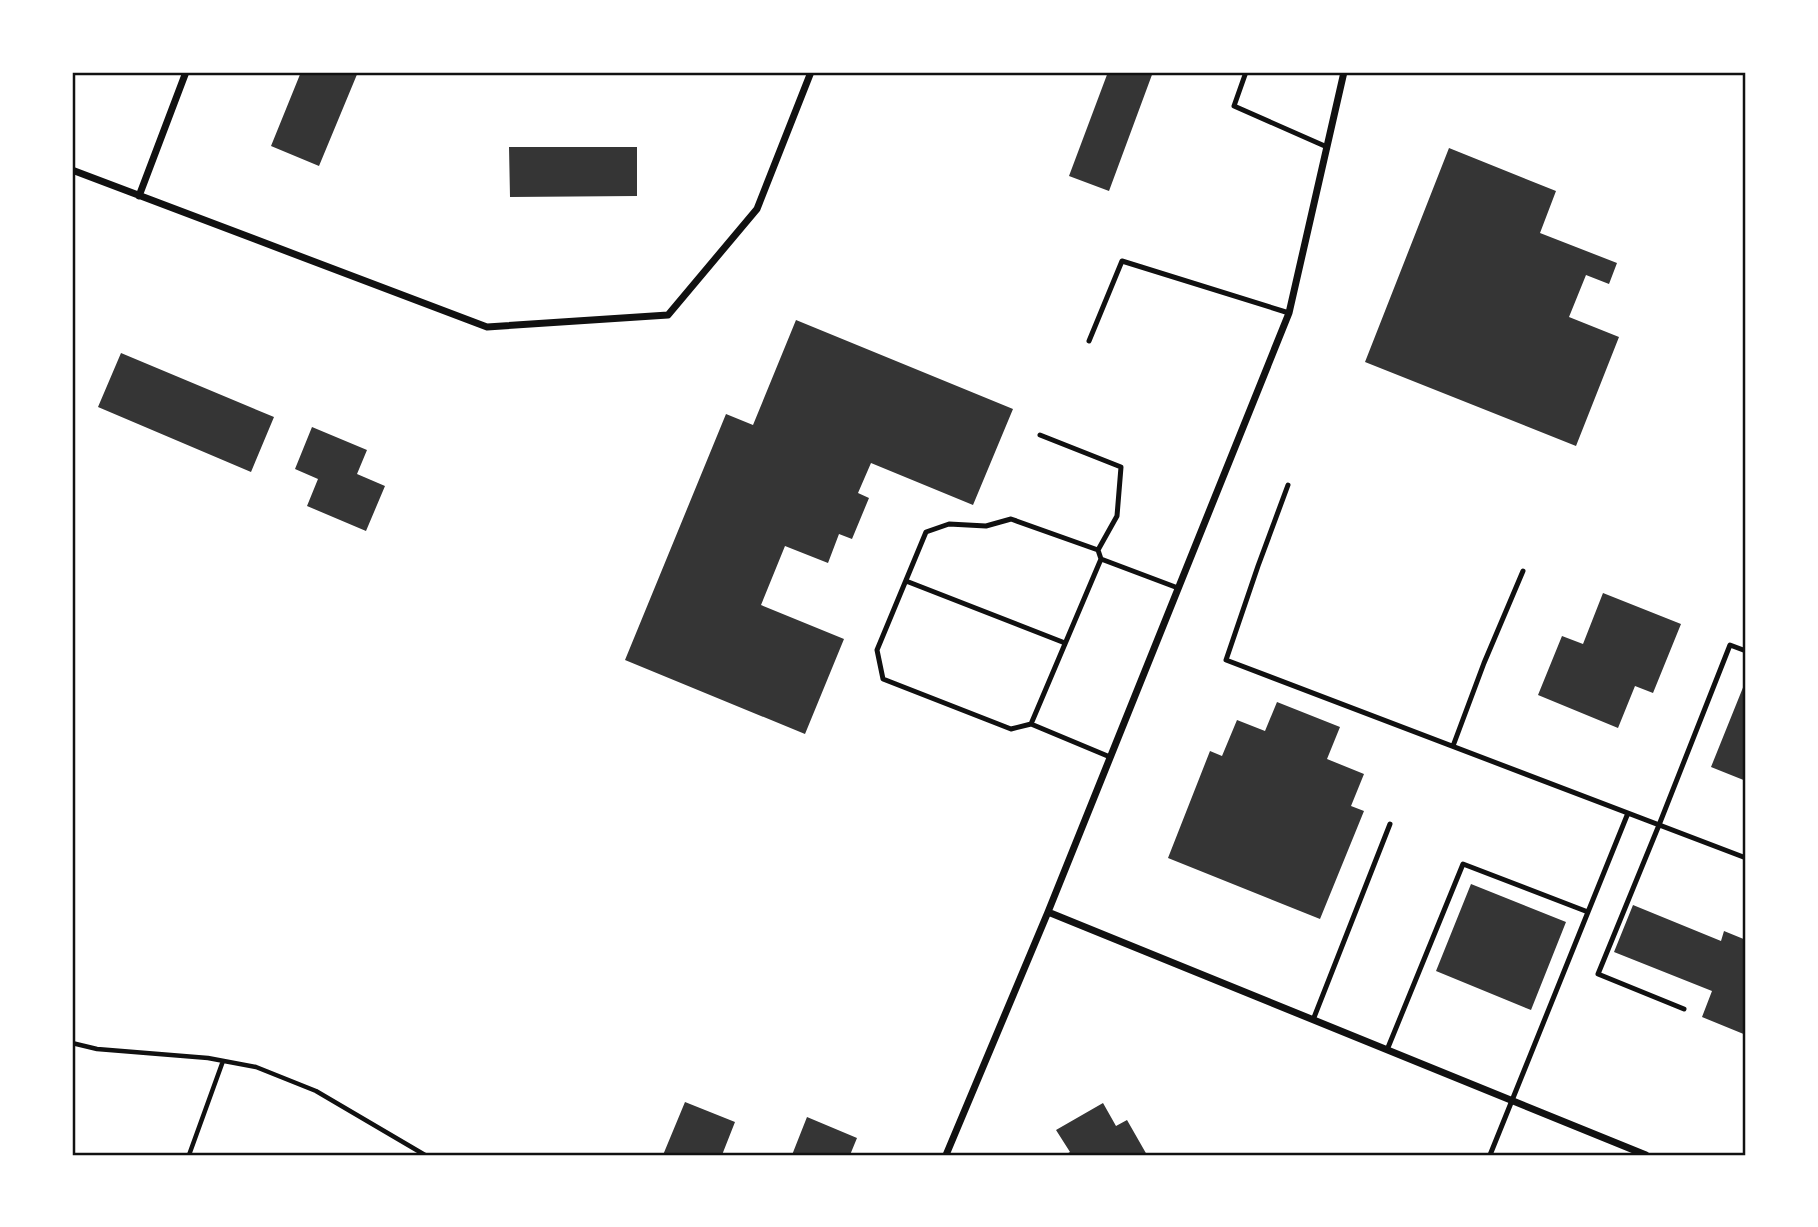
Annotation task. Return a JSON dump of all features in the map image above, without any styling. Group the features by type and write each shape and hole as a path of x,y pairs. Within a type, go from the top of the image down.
{"street":[{"path":"139,196 186,72"},
{"path":"72,170 487,327 668,315 757,209 811,72"},
{"path":"946,1155 1048,912 1289,313 1344,72"},
{"path":"1048,912 1642,1154"}],"lane":[{"path":"1246,72 1234,106 1327,147"},
{"path":"1089,341 1122,261 1289,313"},
{"path":"1031,724 1101,559 1098,550 1117,516 1121,467 1041,435"},
{"path":"1288,485 1226,660 1746,858"},
{"path":"1098,550 1011,519 986,526 949,524 926,533 877,650 883,679 1011,729 1031,724 1110,757"},
{"path":"1101,559 1178,588"},
{"path":"1453,746 1523,571"},
{"path":"906,581 1065,643"},
{"path":"1684,1009 1598,974 1730,645 1746,651"},
{"path":"1490,1155 1628,813"},
{"path":"1313,1020 1390,824"},
{"path":"1387,1050 1463,864 1588,912"}],"path":[{"path":"72,1043 97,1049 223,1061 256,1067 316,1091 425,1155"},
{"path":"189,1155 223,1061"}],"building":[{"path":"301,72 358,72 319,166 271,146"},
{"path":"1108,72 1153,72 1109,191 1069,176"},
{"path":"509,147 637,147 637,196 510,197"},
{"path":"1449,148 1556,191 1540,233 1617,263 1609,284 1586,275 1569,317 1619,337 1576,446 1365,362"},
{"path":"796,320 1013,409 973,505 871,463 858,493 869,498 852,539 839,534 828,563 785,546 761,605 844,639 805,734 625,660 726,414 753,425"},
{"path":"121,353 274,417 251,472 98,407"},
{"path":"312,427 367,450 357,474 385,486 366,531 307,506 318,479 295,469"},
{"path":"1603,593 1681,624 1653,693 1635,686 1618,728 1538,695 1562,636 1583,644"},
{"path":"1746,680 1746,781 1711,767"},
{"path":"1277,702 1340,727 1327,759 1364,774 1351,806 1364,811 1320,919 1168,858 1210,751 1222,756 1237,720 1265,731"},
{"path":"1471,884 1566,922 1531,1010 1436,971"},
{"path":"1633,905 1721,941 1724,931 1746,940 1746,1035 1702,1017 1712,991 1614,952"},
{"path":"685,1102 735,1122 722,1155 663,1155"},
{"path":"1103,1103 1116,1126 1127,1120 1147,1155 1065,1155 1070,1152 1056,1130"},
{"path":"807,1117 857,1138 850,1155 792,1155"}]}
